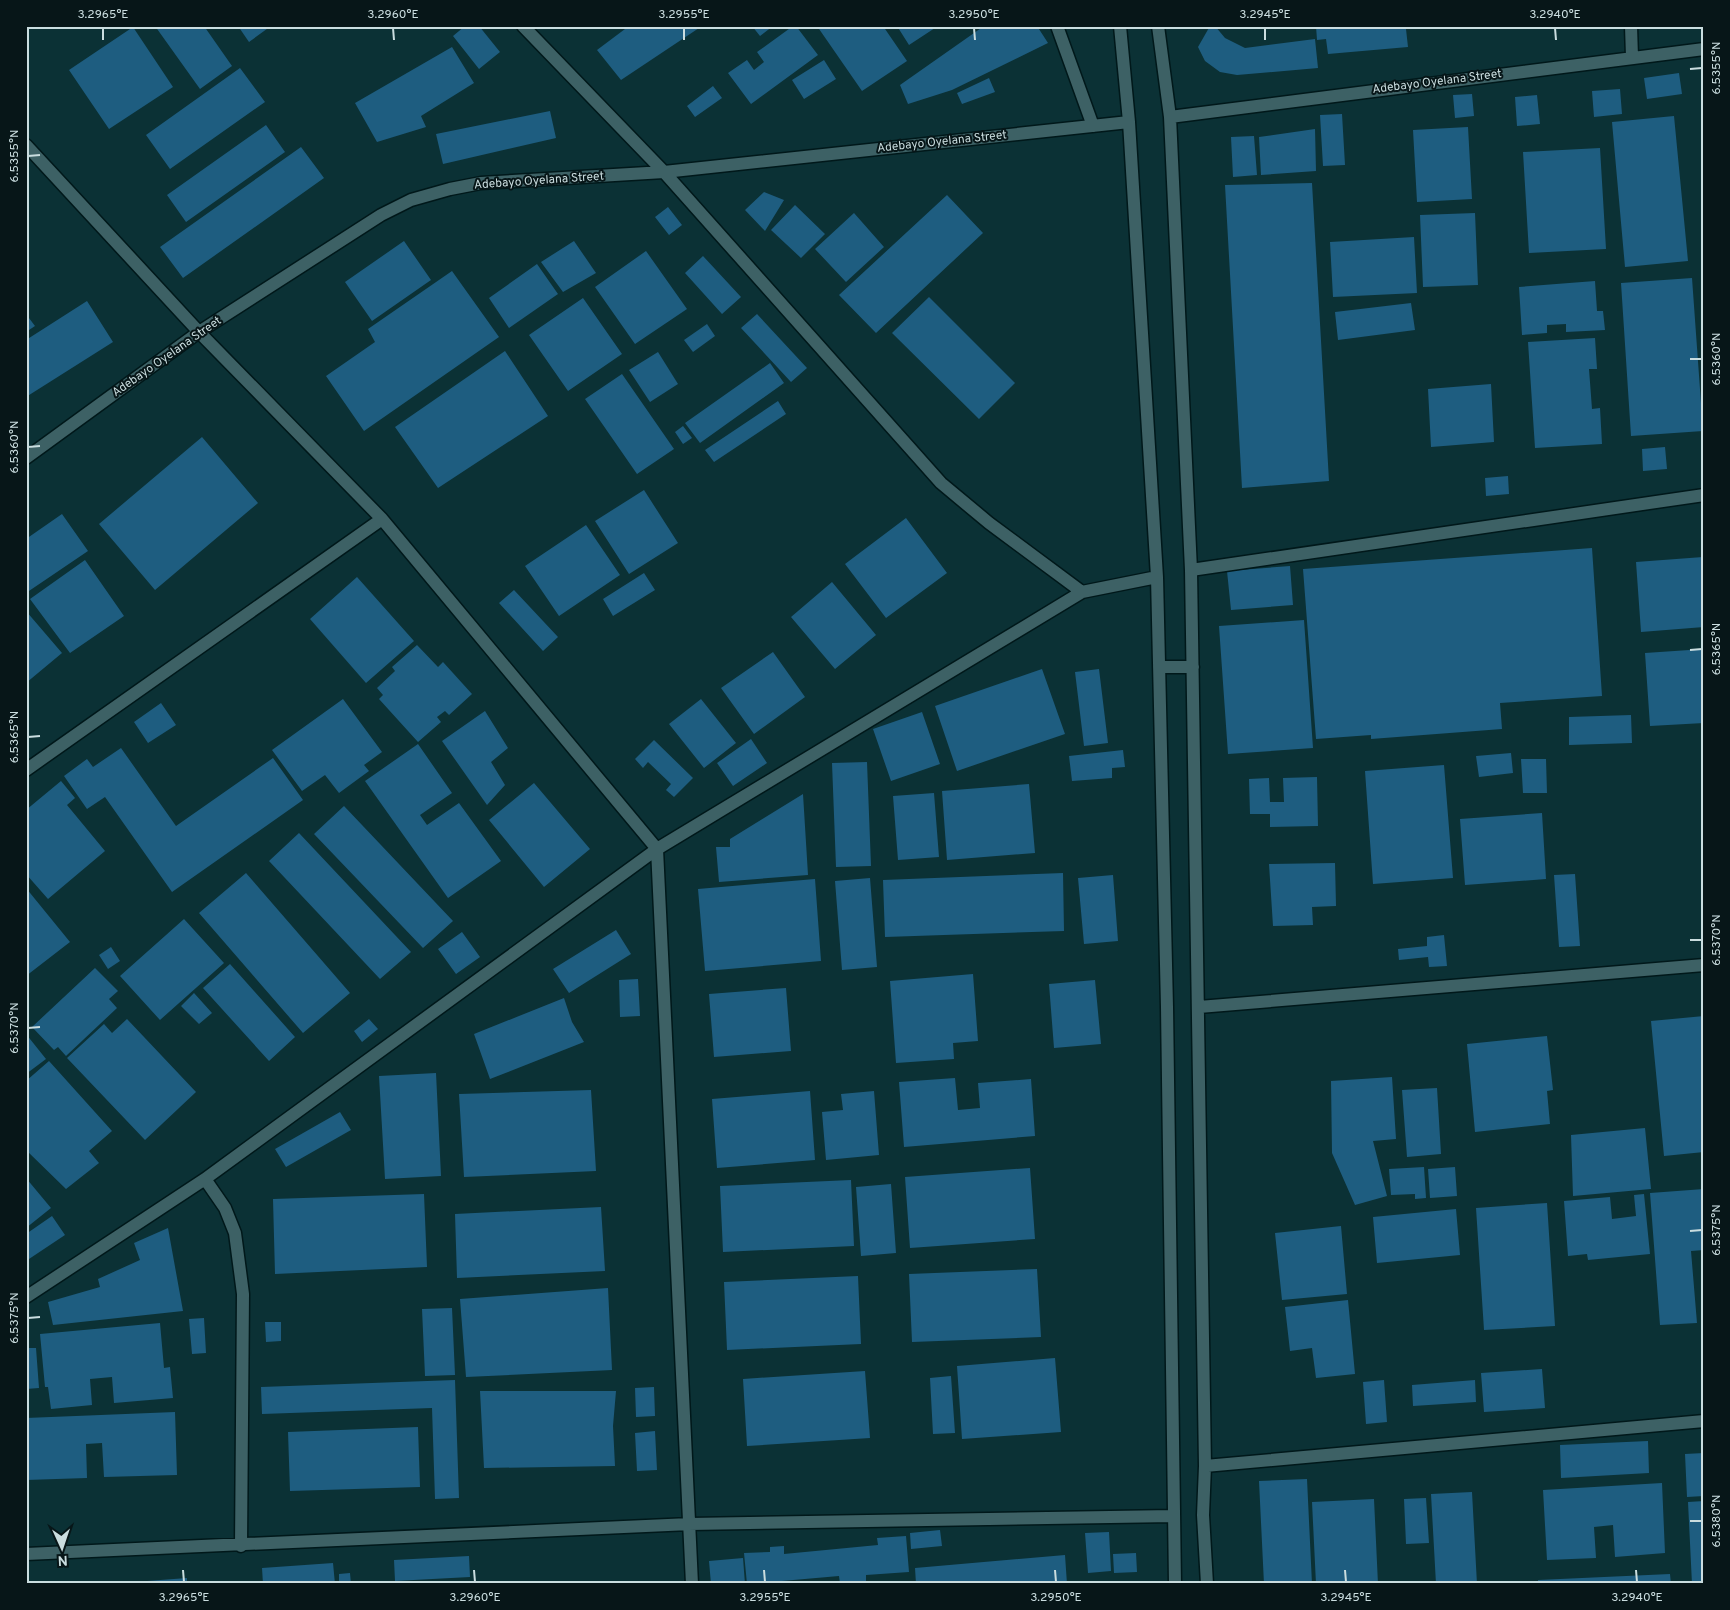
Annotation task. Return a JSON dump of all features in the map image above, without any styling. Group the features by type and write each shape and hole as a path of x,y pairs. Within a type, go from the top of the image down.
{"street":[{"path":"524,26 664,172 941,483 989,523 1082,592"},
{"path":"1057,26 1092,126"},
{"path":"1120,26 1129,122 1157,577 1167,1007 1175,1584"},
{"path":"1158,26 1170,117 1191,570 1205,1466 1203,1515 1207,1584"},
{"path":"1631,26 1632,57"},
{"name":"Adebayo Oyelana Street","path":"1170,117 1704,49"},
{"name":"Adebayo Oyelana Street","path":"26,458 199,332 381,215 411,200 450,189 481,184 664,172 1129,122"},
{"path":"26,145 199,332 382,519 658,849 692,1584"},
{"path":"1191,570 1704,495"},
{"path":"26,770 382,519"},
{"path":"26,1298 205,1179 658,849 1082,592 1157,577"},
{"path":"1159,667 1193,667"},
{"path":"1199,1007 1704,965"},
{"path":"205,1179 225,1208 235,1233 243,1294 241,1546"},
{"path":"1205,1466 1704,1421"},
{"path":"26,1554 241,1546 690,1524 1174,1516"}],"building":[{"path":"155,26 204,26 232,66 200,89"},
{"path":"238,26 271,26 249,42"},
{"path":"465,26 479,26 500,52 479,69 453,36"},
{"path":"629,26 702,26 621,80 597,50"},
{"path":"752,26 773,26 760,36"},
{"path":"793,26 796,26 818,55 751,104 728,73 747,60 754,70 764,62 757,52"},
{"path":"817,26 883,26 907,61 862,91"},
{"path":"897,26 938,26 909,45"},
{"path":"984,26 1037,26 1048,43 952,90 908,104 900,85"},
{"path":"1210,26 1215,26 1225,38 1245,48 1315,39 1318,68 1237,75 1220,72 1205,61 1198,47"},
{"path":"1316,26 1397,26 1397,29 1406,29 1408,47 1328,54 1326,39 1317,40"},
{"path":"133,27 173,87 109,129 69,70"},
{"path":"452,47 474,83 421,116 426,127 377,142 355,103"},
{"path":"824,60 836,79 804,99 792,80"},
{"path":"240,68 265,102 170,169 146,135"},
{"path":"1679,73 1682,94 1647,99 1644,78"},
{"path":"989,78 995,92 962,104 957,93"},
{"path":"713,86 722,98 695,117 687,106"},
{"path":"1620,89 1622,114 1594,117 1592,91"},
{"path":"1472,94 1474,116 1455,118 1453,95"},
{"path":"1537,95 1540,124 1517,126 1515,97"},
{"path":"550,111 556,138 443,164 436,134"},
{"path":"1342,114 1345,165 1323,166 1320,115"},
{"path":"1674,116 1688,261 1625,267 1612,122"},
{"path":"266,125 285,152 186,222 167,195"},
{"path":"1468,127 1472,199 1417,202 1413,130"},
{"path":"1315,129 1316,171 1261,175 1259,137"},
{"path":"1254,136 1257,175 1233,177 1231,137"},
{"path":"301,147 324,178 183,278 160,247"},
{"path":"1600,148 1606,249 1529,253 1523,152"},
{"path":"1312,183 1329,481 1242,488 1225,185"},
{"path":"764,192 784,200 765,231 745,210"},
{"path":"947,195 983,233 876,333 839,295"},
{"path":"795,205 825,234 801,258 771,230"},
{"path":"668,207 682,225 669,235 655,217"},
{"path":"854,213 884,247 846,282 815,249"},
{"path":"1475,213 1478,285 1423,287 1420,215"},
{"path":"1414,237 1417,293 1333,297 1330,242"},
{"path":"404,241 431,280 372,321 345,282"},
{"path":"574,241 596,273 563,292 541,262"},
{"path":"646,251 687,309 635,344 595,287"},
{"path":"703,256 741,297 722,314 685,273"},
{"path":"537,264 558,294 509,328 489,298"},
{"path":"452,271 499,337 364,431 326,376 375,342 368,329"},
{"path":"1692,278 1703,431 1631,436 1621,283"},
{"path":"1595,281 1597,311 1603,311 1605,330 1566,332 1566,324 1547,325 1547,333 1522,335 1519,287"},
{"path":"929,297 1015,383 979,419 892,333"},
{"path":"583,298 622,354 568,391 529,335"},
{"path":"87,301 113,342 26,397 26,340"},
{"path":"1411,303 1415,330 1338,340 1335,312"},
{"path":"26,314 35,326 26,332"},
{"path":"757,314 807,368 791,382 741,328"},
{"path":"707,324 715,336 693,352 684,340"},
{"path":"1595,338 1597,369 1589,369 1592,409 1600,408 1602,444 1535,448 1528,342"},
{"path":"505,351 548,416 438,488 395,427"},
{"path":"658,352 678,384 650,402 629,370"},
{"path":"770,363 784,383 700,443 685,423"},
{"path":"622,374 674,449 637,474 585,399"},
{"path":"1491,384 1494,442 1431,447 1428,389"},
{"path":"778,401 786,414 714,462 705,450"},
{"path":"683,426 692,438 683,444 675,432"},
{"path":"202,437 258,503 155,590 99,524"},
{"path":"1665,447 1667,469 1643,471 1642,449"},
{"path":"1508,476 1509,494 1486,496 1485,478"},
{"path":"644,490 678,543 629,574 595,521"},
{"path":"62,514 88,551 26,593 26,539"},
{"path":"906,518 947,573 886,618 845,564"},
{"path":"586,525 620,575 559,616 525,566"},
{"path":"1592,548 1602,696 1500,703 1502,729 1371,739 1371,735 1316,739 1303,569"},
{"path":"1703,557 1704,627 1641,632 1636,562"},
{"path":"85,560 124,616 70,653 30,599"},
{"path":"1290,566 1293,605 1231,610 1227,571"},
{"path":"644,573 655,590 613,616 603,599"},
{"path":"357,577 414,641 366,683 310,619"},
{"path":"832,582 876,635 835,669 791,617"},
{"path":"514,590 558,637 543,651 499,603"},
{"path":"26,611 62,653 26,683"},
{"path":"1304,620 1313,748 1228,754 1219,626"},
{"path":"417,645 438,667 443,662 472,694 449,715 445,711 437,717 441,722 418,742 379,699 383,695 377,688 395,671 392,667"},
{"path":"1704,649 1704,723 1650,726 1645,653"},
{"path":"773,652 805,697 754,734 721,688"},
{"path":"1042,669 1065,734 957,771 935,706"},
{"path":"1099,669 1108,743 1084,746 1075,672"},
{"path":"343,699 382,752 364,765 369,771 339,793 325,775 302,791 272,750"},
{"path":"701,699 736,743 704,768 669,724"},
{"path":"161,703 176,725 148,743 134,722"},
{"path":"485,711 508,748 491,762 505,785 487,805 442,741"},
{"path":"922,712 940,764 891,781 873,729"},
{"path":"1631,715 1632,743 1569,745 1569,717"},
{"path":"751,739 767,763 733,786 717,763"},
{"path":"654,740 693,778 674,797 666,790 671,784 648,762 643,768 635,759"},
{"path":"418,744 452,793 420,815 427,825 459,803 501,861 448,898 365,781"},
{"path":"121,748 176,826 273,758 303,800 172,892 105,797 87,809 64,776 87,759 93,767"},
{"path":"1123,750 1125,767 1112,768 1112,778 1072,781 1069,756"},
{"path":"1511,753 1513,773 1479,777 1476,756"},
{"path":"1521,759 1546,759 1547,793 1523,793"},
{"path":"867,762 871,866 836,867 832,763"},
{"path":"1444,765 1453,878 1373,884 1365,771"},
{"path":"1317,777 1318,826 1270,827 1270,814 1250,814 1249,779 1269,778 1270,802 1284,802 1283,778"},
{"path":"61,781 75,798 67,805 105,851 48,899 26,874 26,810"},
{"path":"534,783 590,849 544,887 489,820"},
{"path":"1029,784 1035,853 947,860 942,791"},
{"path":"934,793 939,857 898,860 893,796"},
{"path":"803,794 808,875 719,882 716,847 730,847 730,839"},
{"path":"344,806 453,921 423,948 314,834"},
{"path":"1542,813 1546,879 1465,885 1460,819"},
{"path":"299,833 411,952 380,979 269,861"},
{"path":"1335,863 1336,906 1312,907 1313,925 1273,926 1269,864"},
{"path":"246,873 350,993 303,1033 199,913"},
{"path":"1063,873 1064,931 885,937 883,880"},
{"path":"1575,874 1580,946 1559,947 1554,875"},
{"path":"1113,875 1118,941 1084,944 1078,878"},
{"path":"870,878 877,967 842,970 835,881"},
{"path":"815,879 821,961 705,971 698,889"},
{"path":"26,888 70,942 26,976"},
{"path":"184,919 224,963 160,1020 120,976"},
{"path":"616,930 631,954 569,993 553,969"},
{"path":"462,932 480,957 456,974 438,949"},
{"path":"1444,935 1447,966 1429,967 1428,957 1399,960 1398,949 1427,946 1427,937"},
{"path":"111,947 120,961 108,969 99,955"},
{"path":"230,964 295,1037 269,1061 203,988"},
{"path":"95,968 118,991 109,999 117,1008 66,1056 58,1047 54,1050 32,1027"},
{"path":"973,974 978,1041 953,1043 954,1059 896,1063 890,981"},
{"path":"638,979 640,1016 620,1017 619,980"},
{"path":"1095,980 1101,1044 1054,1048 1049,984"},
{"path":"786,988 791,1051 714,1057 709,994"},
{"path":"194,993 212,1013 199,1024 181,1006"},
{"path":"564,998 572,1022 584,1042 490,1079 474,1034"},
{"path":"1704,1016 1704,1152 1664,1156 1651,1021"},
{"path":"127,1019 196,1092 145,1140 67,1058 104,1024 112,1033"},
{"path":"369,1019 378,1029 362,1042 354,1031"},
{"path":"26,1034 46,1059 26,1074"},
{"path":"1547,1036 1553,1090 1547,1091 1550,1124 1475,1132 1467,1044"},
{"path":"49,1061 112,1131 89,1151 99,1163 66,1189 26,1150 26,1081"},
{"path":"436,1073 441,1176 385,1179 379,1076"},
{"path":"1392,1077 1396,1139 1373,1141 1387,1196 1355,1205 1332,1153 1331,1081"},
{"path":"955,1078 958,1110 980,1108 978,1083 1031,1079 1035,1136 904,1147 899,1082"},
{"path":"1437,1088 1441,1154 1407,1157 1402,1090"},
{"path":"591,1090 596,1171 464,1177 459,1094"},
{"path":"810,1091 815,1160 717,1168 712,1099"},
{"path":"874,1091 879,1155 826,1160 822,1112 843,1110 841,1094"},
{"path":"340,1112 351,1130 286,1167 275,1149"},
{"path":"1645,1128 1651,1189 1573,1196 1571,1135"},
{"path":"1424,1167 1426,1198 1415,1199 1415,1194 1391,1195 1389,1169"},
{"path":"1455,1167 1457,1196 1430,1198 1428,1169"},
{"path":"1030,1168 1035,1239 910,1248 905,1177"},
{"path":"26,1178 51,1208 26,1228"},
{"path":"851,1180 854,1246 723,1252 720,1186"},
{"path":"891,1184 896,1253 861,1256 856,1187"},
{"path":"1704,1189 1704,1250 1691,1251 1697,1323 1660,1325 1650,1193"},
{"path":"424,1194 427,1267 275,1274 273,1199"},
{"path":"1644,1194 1650,1254 1588,1260 1587,1254 1568,1256 1564,1201 1610,1197 1612,1219 1636,1216 1634,1195"},
{"path":"1547,1203 1555,1326 1484,1330 1476,1208"},
{"path":"601,1207 605,1271 457,1278 455,1214"},
{"path":"1456,1209 1460,1255 1377,1263 1373,1217"},
{"path":"52,1216 65,1235 29,1259 26,1254 26,1234"},
{"path":"1341,1226 1347,1294 1282,1300 1275,1233"},
{"path":"168,1228 183,1311 53,1325 48,1302 100,1287 98,1279 140,1260 134,1243"},
{"path":"1037,1269 1041,1337 912,1342 909,1274"},
{"path":"858,1276 861,1344 727,1350 724,1282"},
{"path":"608,1288 612,1370 466,1377 460,1299"},
{"path":"1348,1300 1355,1374 1316,1378 1312,1348 1290,1351 1285,1307"},
{"path":"452,1308 455,1375 425,1376 422,1309"},
{"path":"204,1318 206,1353 192,1354 189,1319"},
{"path":"265,1322 281,1322 281,1341 266,1342"},
{"path":"160,1323 164,1368 170,1367 173,1398 114,1403 112,1377 90,1379 92,1405 51,1409 48,1387 45,1387 40,1334"},
{"path":"26,1348 36,1348 39,1388 26,1389"},
{"path":"1055,1358 1061,1432 962,1439 957,1366"},
{"path":"1542,1369 1545,1408 1484,1412 1481,1373"},
{"path":"865,1371 870,1438 747,1446 743,1379"},
{"path":"951,1376 955,1433 933,1434 930,1378"},
{"path":"455,1380 459,1498 435,1499 432,1408 262,1414 261,1387"},
{"path":"1384,1380 1387,1422 1366,1424 1363,1382"},
{"path":"1475,1380 1476,1402 1413,1406 1412,1385"},
{"path":"654,1387 655,1416 636,1417 635,1388"},
{"path":"480,1391 616,1391 613,1426 615,1466 484,1468"},
{"path":"175,1412 177,1475 104,1477 102,1443 86,1444 87,1478 26,1480 26,1418"},
{"path":"418,1427 420,1487 290,1491 288,1432"},
{"path":"655,1431 657,1470 637,1471 635,1433"},
{"path":"1648,1441 1649,1473 1561,1478 1560,1445"},
{"path":"1704,1453 1704,1496 1687,1497 1685,1454"},
{"path":"1307,1479 1312,1584 1264,1584 1259,1481"},
{"path":"1662,1483 1665,1553 1615,1557 1613,1525 1594,1527 1596,1558 1547,1560 1543,1490"},
{"path":"1472,1492 1477,1584 1436,1584 1431,1494"},
{"path":"1426,1498 1429,1543 1406,1544 1404,1499"},
{"path":"1374,1499 1378,1584 1316,1584 1312,1502"},
{"path":"1704,1501 1704,1584 1692,1584 1688,1502"},
{"path":"940,1530 942,1546 911,1549 910,1533"},
{"path":"1109,1532 1111,1571 1088,1573 1085,1533"},
{"path":"906,1536 909,1572 866,1575 866,1584 840,1584 839,1576 747,1584 744,1553 770,1552 770,1547 784,1546 784,1554 878,1545 877,1538"},
{"path":"1136,1553 1137,1572 1114,1573 1113,1554"},
{"path":"1065,1555 1067,1584 916,1584 915,1568"},
{"path":"469,1556 470,1577 395,1581 394,1560"},
{"path":"743,1558 745,1584 711,1584 709,1561"},
{"path":"333,1563 335,1584 263,1584 262,1568"},
{"path":"350,1573 351,1584 339,1584 339,1574"},
{"path":"1670,1574 1671,1584 1538,1584 1538,1580"},
{"path":"187,1578 187,1584 147,1584 147,1581"},
{"path":"58,1581 58,1584 35,1584 35,1582"},
{"path":"60,1581 93,1581 93,1584 60,1584"}]}
